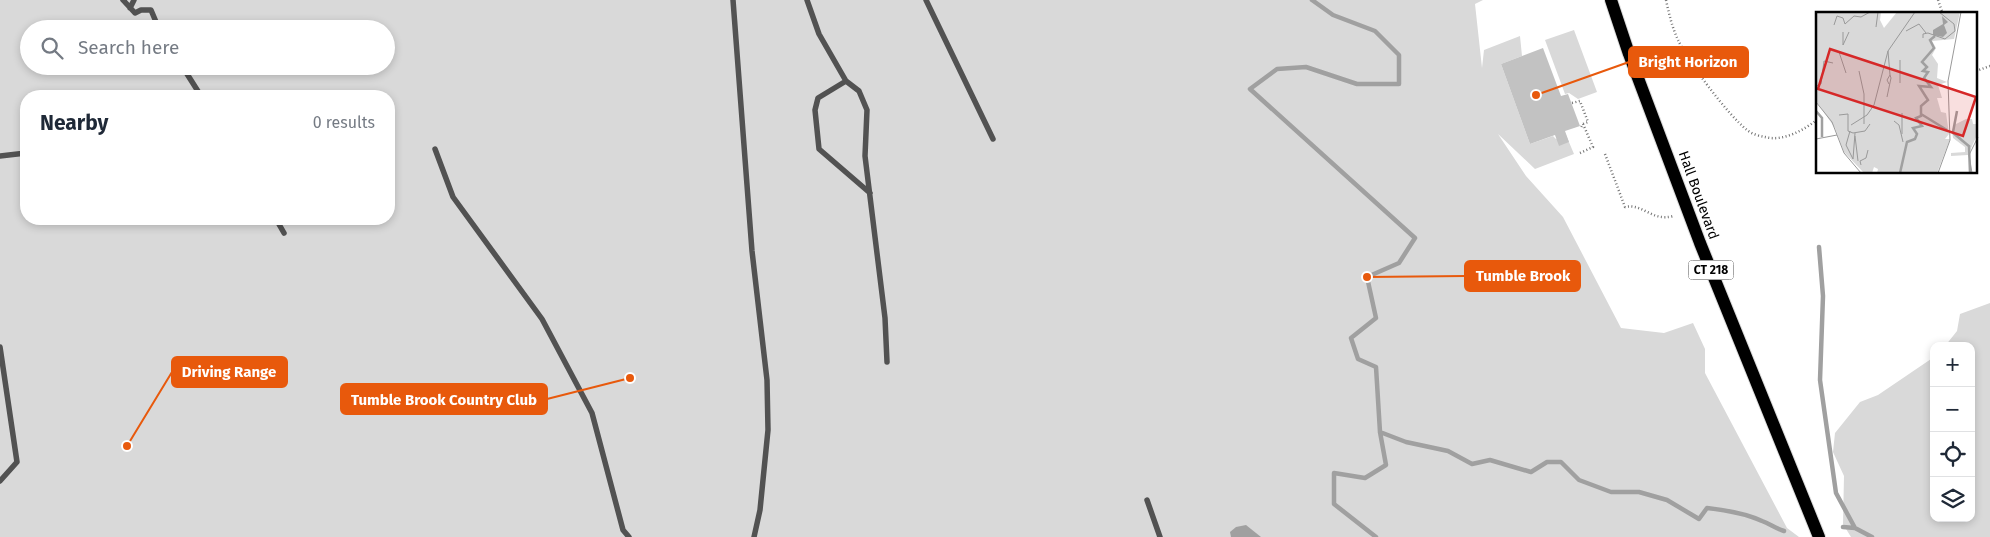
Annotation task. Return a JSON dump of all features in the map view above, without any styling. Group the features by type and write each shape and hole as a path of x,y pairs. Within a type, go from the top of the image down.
{"main road":[{"name":"Hall Boulevard","path":"1611,0 1629,54 1700,243 1819,537"}],"lane":[{"path":"123,0 135,13 141,10 151,10 155,20"},
{"path":"130,8 134,0"},
{"path":"732,0 752,251 767,380 768,430 760,510 754,537"},
{"path":"807,0 819,34 846,81 860,91 867,110 865,156 885,318 887,362"},
{"path":"926,0 993,139"},
{"path":"188,75 197,90"},
{"path":"846,81 818,98 815,110 819,149 870,193"},
{"path":"436,149 453,197 542,320 592,413 623,530 629,537"},
{"path":"0,156 20,154"},
{"path":"279,225 284,233"},
{"path":"0,347 17,462 0,481"},
{"path":"1147,500 1160,537"}],"path":[{"path":"1666,0 1678,39 1688,58 1738,122 1750,132 1767,138 1783,137 1807,127 1816,120"},
{"path":"1938,0 1942,12"},
{"path":"1978,70 1990,66"},
{"path":"1572,103 1580,101 1588,122 1580,128"},
{"path":"1580,153 1593,147 1583,124"},
{"path":"1604,154 1625,207 1636,207 1657,217 1673,216"}],"shaded area":[{"path":"0,0 1483,0 1475,4 1482,68 1484,50 1520,36 1522,56 1501,64 1530,144 1553,136 1556,139 1566,135 1574,154 1535,169 1498,134 1526,176 1563,217 1621,328 1664,333 1693,323 1705,349 1705,373 1787,528 1799,537 0,537"},
{"path":"1574,30 1597,92 1578,99 1569,93 1565,94 1545,40"},
{"path":"1990,303 1990,537 1851,537 1843,524 1844,476 1833,452 1835,433 1860,402 1878,395 1930,360 1930,522 1975,522 1975,342 1948,342 1957,331 1960,314"},
{"path":"1246,525 1261,537 1231,537 1230,532 1236,527"}],"building":[{"path":"1543,48 1561,96 1568,94 1580,126 1565,131 1569,142 1559,146 1555,135 1530,144 1501,64"}],"waterway":[{"path":"1312,0 1333,15 1375,31 1399,55 1399,84 1357,84 1306,67 1277,69 1250,89 1415,238 1399,263 1367,277 1376,318 1351,338 1358,359 1376,367 1380,432 1386,465 1365,478 1334,473 1334,504 1376,537"},
{"path":"1819,247 1823,296 1820,380 1836,493 1855,528"},
{"path":"1380,432 1406,442 1448,451 1472,464 1490,460 1531,472 1547,462 1561,462 1579,480 1611,492 1639,492 1667,500 1699,519 1707,508 1735,512 1755,518 1784,531"},
{"path":"1843,527 1855,528 1872,537"}],"place":[{"name":"Bright Horizon","path":"1536,95"},
{"name":"Tumble Brook","path":"1367,277"},
{"name":"Tumble Brook Country Club","path":"630,378"},
{"name":"Driving Range","path":"127,446"}]}
